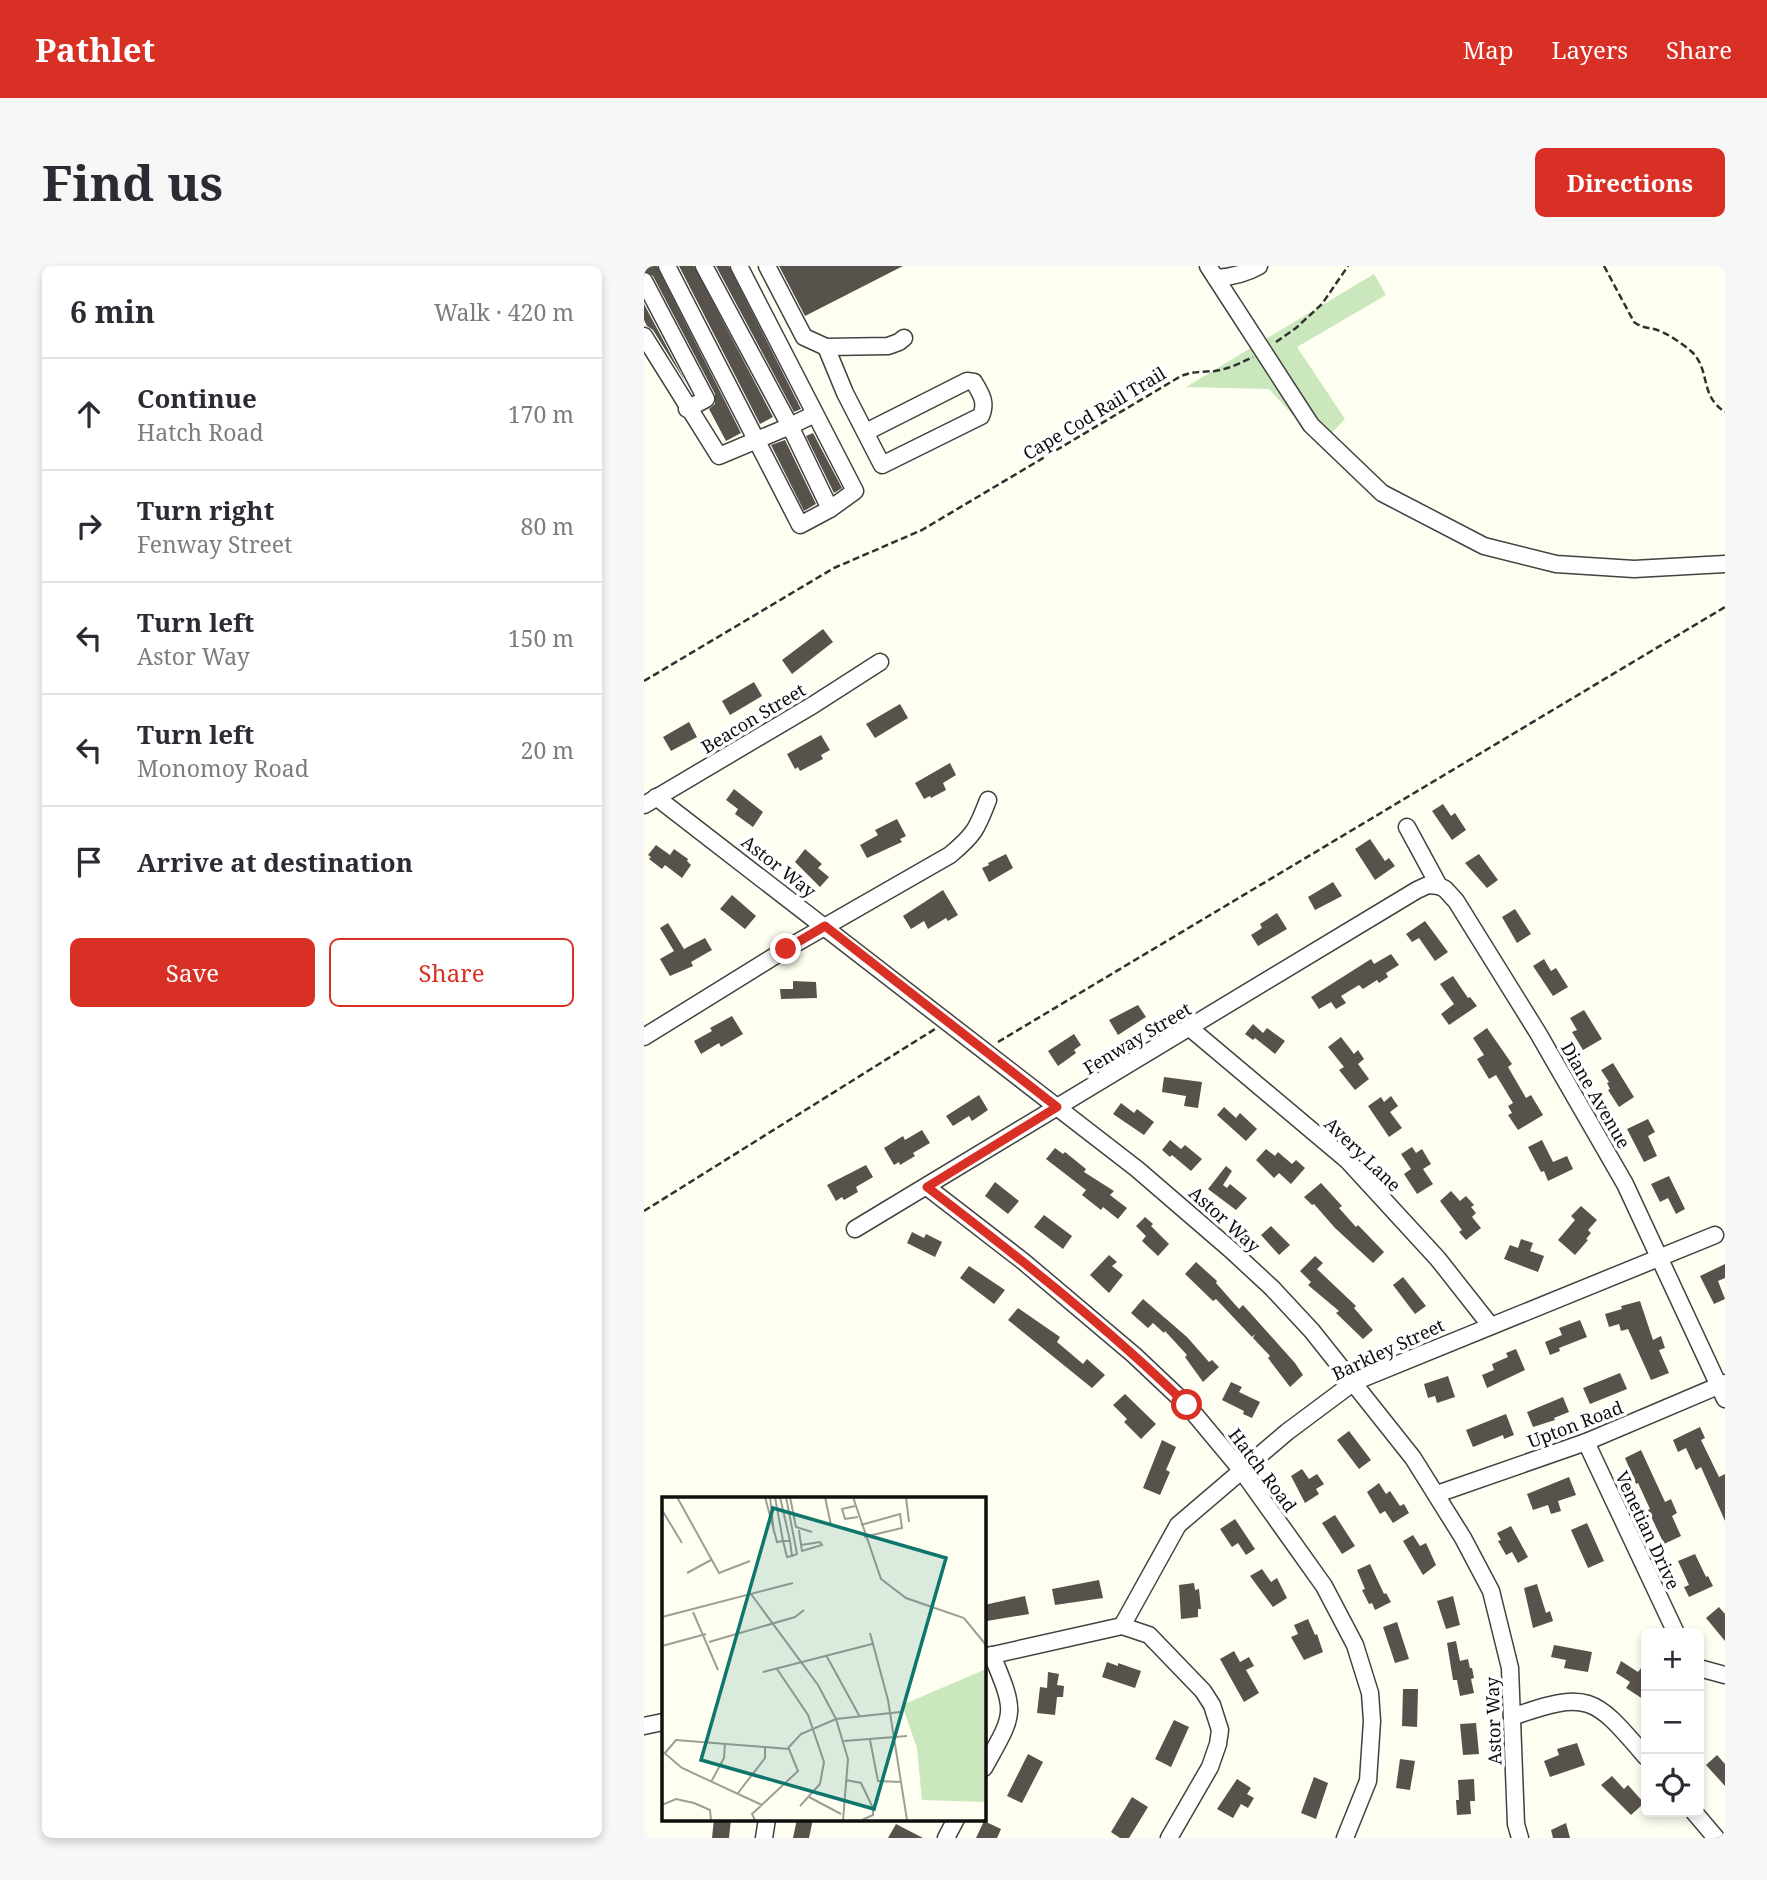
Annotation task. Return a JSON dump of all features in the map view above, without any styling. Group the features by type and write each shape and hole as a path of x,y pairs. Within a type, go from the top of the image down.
{"street":[{"path":"667,266 800,525 830,509 855,491 739,266"},
{"path":"704,266 790,426 830,509"},
{"path":"767,266 804,337 826,346 888,346 904,338"},
{"path":"1212,272 1239,275 1259,266"},
{"path":"1212,272 1311,425 1382,493 1484,546 1556,564 1634,569 1725,564"},
{"path":"644,281 706,399 687,408"},
{"path":"644,337 719,456 815,414"},
{"path":"826,346 866,432 882,465 981,416 984,399 974,382 967,381 866,432"},
{"name":"Beacon Street","path":"650,801 813,705 880,662"},
{"path":"644,1037 825,926 950,855 978,828 988,800"},
{"name":"Astor Way","path":"650,801 825,926 1137,1169 1240,1258 1312,1331 1413,1458 1437,1494 1491,1591 1510,1668 1516,1824 1520,1838"},
{"name":"Diane Avenue","path":"1407,827 1439,886 1449,892 1456,901 1538,1033 1625,1184 1723,1389"},
{"name":"Fenway Street","path":"855,1229 1191,1029 1417,890 1428,885 1439,886"},
{"name":"Avery Lane","path":"1191,1029 1348,1161 1438,1259 1490,1325"},
{"name":"Hatch Road","path":"927,1187 1024,1262 1134,1354 1187,1405 1242,1471 1324,1586 1355,1645 1370,1693 1372,1721 1368,1781 1345,1838"},
{"name":"Barkley Street","path":"1122,1626 1178,1525 1287,1432 1354,1382 1715,1235"},
{"name":"Upton Road","path":"1437,1494 1586,1442 1723,1389"},
{"name":"Venetian Drive","path":"1586,1442 1673,1628"},
{"path":"985,1766 1008,1724 1010,1710 1009,1695 988,1656 1122,1626 1149,1635 1203,1691 1218,1721 1218,1744 1210,1767 1169,1838"},
{"path":"1704,1669 1725,1675"},
{"path":"1512,1717 1541,1706 1573,1700 1589,1703 1602,1710 1643,1754"},
{"path":"644,1726 662,1722"},
{"path":"1698,1817 1716,1838"},
{"path":"764,1838 767,1820"},
{"path":"946,1838 955,1820"}],"path":[{"name":"Cape Cod Rail Trail","path":"644,681 834,568 922,530 1181,376 1196,370 1215,371 1233,366 1264,351 1296,328 1322,304 1348,266"},
{"path":"1604,266 1634,322 1643,329 1653,328 1662,332 1691,351 1702,365 1707,391 1715,405 1725,412"},
{"path":"983,1051 1725,607"},
{"path":"644,1211 946,1022"}],"green space":[{"path":"1374,274 1386,295 1297,347 1345,419 1320,445 1269,389 1186,387"}],"building":[{"path":"644,266 657,266 741,433 726,441 709,409 715,404 715,394 653,276 644,271"},
{"path":"679,266 694,266 773,417 760,424"},
{"path":"716,266 729,266 801,409 794,412"},
{"path":"779,266 903,266 805,316"},
{"path":"644,304 686,383 653,330 647,326 644,320"},
{"path":"813,433 842,488 834,493 806,436"},
{"path":"785,440 816,504 804,511 771,445"},
{"path":"823,629 833,642 792,674 782,660"},
{"path":"754,682 762,696 730,715 722,701"},
{"path":"900,704 908,718 875,738 866,724"},
{"path":"689,722 697,737 671,751 663,737"},
{"path":"821,735 830,750 821,755 823,759 800,771 798,767 795,769 787,754"},
{"path":"950,763 956,775 943,783 946,790 924,799 915,783"},
{"path":"734,789 763,812 753,827 735,814 738,809 726,800"},
{"path":"1443,804 1451,816 1455,813 1466,830 1452,840 1432,811"},
{"path":"897,819 906,836 900,839 902,842 867,858 860,845 878,835 875,830"},
{"path":"1370,839 1385,861 1389,858 1395,866 1375,880 1355,849"},
{"path":"656,845 670,855 674,849 688,859 691,865 682,878 665,865 662,869 649,859 651,857 648,855"},
{"path":"805,849 822,864 818,868 829,877 820,887 795,862"},
{"path":"1006,854 1013,868 989,882 982,868"},
{"path":"1479,854 1498,880 1487,888 1465,863"},
{"path":"1333,882 1342,896 1315,910 1308,897"},
{"path":"943,890 958,915 948,921 946,918 928,929 924,921 911,929 903,916"},
{"path":"732,895 756,916 745,929 720,909"},
{"path":"1515,909 1531,934 1517,943 1502,917"},
{"path":"1277,913 1287,929 1258,946 1251,935 1262,928 1260,924"},
{"path":"1425,921 1448,952 1435,961 1419,938 1412,942 1406,934"},
{"path":"668,923 684,949 705,938 712,950 691,962 693,966 670,976 660,959 674,951 660,928"},
{"path":"1391,954 1399,965 1386,973 1388,977 1363,989 1359,985 1341,996 1346,1003 1336,1009 1331,1002 1319,1009 1311,997 1371,959 1374,964"},
{"path":"1544,959 1551,971 1556,968 1568,987 1553,996 1533,966"},
{"path":"1453,976 1477,1006 1449,1025 1441,1014 1454,1004 1440,984"},
{"path":"793,981 816,982 817,998 781,999 780,989 793,989"},
{"path":"1138,1005 1146,1017 1118,1035 1109,1020"},
{"path":"1584,1010 1602,1039 1583,1050 1572,1032 1577,1030 1570,1018"},
{"path":"732,1016 743,1034 721,1047 719,1043 701,1054 694,1041"},
{"path":"1253,1024 1263,1033 1267,1028 1285,1041 1275,1054 1255,1038 1253,1040 1245,1034"},
{"path":"1487,1028 1512,1064 1508,1067 1526,1098 1531,1095 1543,1115 1518,1130 1508,1115 1512,1113 1508,1106 1513,1103 1496,1075 1489,1079 1477,1059 1484,1055 1473,1038"},
{"path":"1074,1034 1081,1045 1074,1050 1076,1053 1058,1066 1048,1051"},
{"path":"1341,1037 1354,1054 1358,1050 1364,1059 1358,1064 1369,1079 1355,1090 1339,1070 1344,1067 1328,1047"},
{"path":"1613,1063 1634,1097 1619,1107 1608,1090 1609,1082 1601,1070"},
{"path":"1164,1077 1202,1082 1198,1108 1184,1106 1186,1096 1162,1092"},
{"path":"979,1095 988,1110 972,1121 969,1116 953,1126 946,1116"},
{"path":"1391,1096 1398,1106 1390,1112 1402,1128 1389,1137 1368,1106 1381,1097 1384,1102"},
{"path":"1121,1103 1134,1113 1137,1109 1154,1122 1144,1135 1113,1114"},
{"path":"1224,1107 1236,1118 1240,1113 1257,1129 1246,1141 1217,1115"},
{"path":"1648,1119 1655,1132 1648,1136 1657,1156 1644,1162 1627,1129"},
{"path":"922,1130 930,1143 913,1153 915,1156 900,1165 899,1162 894,1165 884,1148 903,1136 905,1140"},
{"path":"1170,1140 1181,1149 1185,1145 1202,1159 1191,1171 1162,1150"},
{"path":"1542,1140 1553,1162 1567,1156 1573,1169 1548,1181 1528,1147"},
{"path":"1412,1147 1416,1153 1422,1149 1431,1164 1423,1169 1433,1184 1417,1194 1404,1174 1411,1169 1401,1154"},
{"path":"1055,1148 1063,1154 1065,1152 1086,1169 1084,1172 1114,1191 1110,1195 1127,1208 1118,1219 1082,1195 1086,1190 1046,1159"},
{"path":"1266,1149 1275,1156 1278,1152 1292,1164 1296,1160 1305,1168 1291,1184 1279,1173 1274,1178 1256,1160"},
{"path":"866,1165 873,1177 856,1187 858,1192 844,1200 842,1197 836,1201 827,1185"},
{"path":"1226,1166 1232,1171 1223,1185 1227,1188 1230,1184 1247,1198 1236,1210 1208,1189"},
{"path":"1669,1176 1685,1209 1676,1214 1668,1198 1660,1202 1651,1184"},
{"path":"995,1182 1019,1201 1008,1214 985,1196"},
{"path":"1321,1183 1342,1206 1339,1208 1356,1227 1358,1225 1384,1252 1373,1263 1304,1197"},
{"path":"1451,1191 1460,1201 1466,1196 1474,1205 1471,1207 1476,1213 1472,1217 1481,1228 1466,1240 1459,1232 1462,1230 1440,1201"},
{"path":"1581,1206 1597,1220 1588,1230 1591,1233 1586,1239 1588,1240 1575,1255 1558,1240 1575,1220 1571,1216"},
{"path":"1044,1215 1072,1236 1063,1249 1034,1227"},
{"path":"1145,1217 1169,1244 1158,1256 1142,1241 1146,1236 1136,1226"},
{"path":"1271,1226 1290,1245 1279,1255 1261,1235"},
{"path":"912,1232 924,1238 926,1234 942,1242 935,1257 907,1243"},
{"path":"1521,1239 1533,1243 1530,1251 1544,1256 1538,1272 1504,1259 1510,1245 1518,1248"},
{"path":"1109,1255 1117,1262 1112,1266 1123,1275 1109,1293 1090,1275"},
{"path":"1315,1256 1323,1263 1317,1269 1356,1306 1354,1308 1373,1330 1363,1339 1336,1313 1339,1311 1308,1285 1311,1282 1300,1271"},
{"path":"1196,1262 1217,1281 1239,1309 1243,1305 1295,1363 1303,1375 1290,1387 1268,1358 1270,1356 1253,1338 1255,1334 1252,1337 1216,1299 1213,1301 1185,1274"},
{"path":"1725,1264 1725,1278 1718,1281 1725,1299 1714,1304 1700,1276"},
{"path":"969,1266 1005,1290 994,1304 960,1278"},
{"path":"1403,1277 1426,1306 1415,1314 1393,1285"},
{"path":"1143,1299 1187,1337 1209,1362 1212,1360 1219,1367 1203,1382 1185,1357 1187,1355 1165,1331 1164,1333 1153,1323 1148,1328 1131,1313"},
{"path":"1640,1301 1653,1340 1661,1336 1665,1348 1659,1350 1669,1373 1651,1380 1628,1329 1621,1331 1619,1324 1609,1327 1605,1314"},
{"path":"1018,1308 1060,1337 1057,1342 1083,1364 1087,1359 1105,1375 1092,1388 1008,1320"},
{"path":"1580,1320 1587,1337 1559,1348 1560,1351 1550,1355 1545,1342 1562,1335 1559,1328"},
{"path":"1516,1349 1525,1370 1487,1388 1482,1375 1494,1370 1492,1364 1508,1357 1506,1353"},
{"path":"1620,1373 1627,1389 1590,1404 1583,1388"},
{"path":"1448,1376 1455,1397 1437,1403 1435,1396 1428,1398 1424,1384"},
{"path":"1231,1382 1242,1387 1239,1392 1260,1402 1252,1418 1222,1400"},
{"path":"1125,1394 1156,1424 1141,1439 1124,1422 1127,1419 1113,1405"},
{"path":"1563,1397 1569,1412 1533,1427 1527,1412"},
{"path":"1506,1414 1514,1435 1504,1439 1503,1435 1473,1447 1466,1430"},
{"path":"1700,1427 1705,1438 1701,1440 1719,1477 1725,1474 1725,1521 1701,1467 1696,1470 1686,1448 1678,1452 1673,1440"},
{"path":"1349,1431 1371,1460 1359,1469 1337,1440"},
{"path":"1162,1440 1176,1447 1166,1470 1170,1472 1160,1495 1143,1488"},
{"path":"1641,1450 1665,1502 1671,1499 1677,1513 1672,1516 1681,1536 1664,1544 1625,1458"},
{"path":"1302,1469 1309,1479 1317,1474 1324,1484 1316,1489 1319,1494 1305,1503 1291,1476"},
{"path":"1569,1477 1576,1495 1558,1501 1561,1511 1551,1514 1548,1505 1533,1510 1527,1494"},
{"path":"1379,1483 1386,1494 1390,1491 1400,1506 1404,1504 1409,1513 1393,1523 1385,1511 1380,1514 1367,1492"},
{"path":"1335,1515 1355,1546 1342,1554 1322,1523"},
{"path":"1235,1519 1255,1549 1246,1555 1238,1543 1232,1547 1220,1529"},
{"path":"1587,1523 1604,1561 1588,1568 1571,1530"},
{"path":"1511,1526 1528,1557 1518,1563 1512,1552 1506,1555 1498,1541 1501,1540 1497,1533"},
{"path":"1413,1535 1420,1546 1426,1543 1436,1565 1423,1575 1403,1541"},
{"path":"1695,1554 1713,1586 1689,1597 1684,1587 1689,1585 1678,1561"},
{"path":"1370,1564 1384,1594 1386,1593 1391,1602 1375,1610 1362,1590 1365,1589 1357,1570"},
{"path":"1262,1569 1271,1582 1277,1578 1287,1598 1273,1607 1250,1576"},
{"path":"1099,1580 1103,1598 1055,1605 1052,1589"},
{"path":"1194,1583 1195,1590 1199,1589 1201,1609 1198,1609 1198,1617 1181,1619 1179,1585"},
{"path":"1537,1584 1546,1613 1550,1611 1553,1621 1533,1628 1524,1588"},
{"path":"1025,1596 1029,1614 987,1621 985,1605"},
{"path":"1453,1596 1460,1625 1446,1629 1437,1601"},
{"path":"1719,1607 1725,1614 1725,1641 1706,1618"},
{"path":"1308,1619 1323,1652 1304,1660 1291,1637 1298,1634 1294,1625"},
{"path":"1397,1622 1409,1659 1395,1663 1383,1627"},
{"path":"1456,1641 1460,1661 1468,1659 1474,1678 1471,1679 1474,1693 1460,1696 1457,1680 1453,1680 1447,1643"},
{"path":"1554,1645 1592,1652 1588,1672 1564,1668 1566,1660 1551,1657"},
{"path":"1234,1651 1240,1662 1249,1657 1254,1666 1246,1670 1259,1693 1244,1702 1220,1659"},
{"path":"1621,1661 1638,1672 1641,1668 1641,1698 1626,1688 1630,1682 1616,1673"},
{"path":"1107,1662 1141,1671 1135,1688 1102,1677"},
{"path":"1048,1672 1059,1674 1057,1685 1064,1686 1063,1697 1057,1697 1055,1715 1037,1713 1040,1687 1047,1688"},
{"path":"1403,1689 1418,1689 1417,1727 1402,1726"},
{"path":"1174,1720 1189,1727 1171,1767 1155,1759"},
{"path":"1476,1723 1479,1754 1463,1755 1460,1724"},
{"path":"1577,1743 1585,1765 1550,1777 1544,1761 1559,1755 1557,1749"},
{"path":"1028,1754 1043,1762 1022,1803 1007,1796"},
{"path":"1717,1755 1725,1764 1725,1786 1706,1765"},
{"path":"1400,1759 1415,1761 1410,1790 1396,1788"},
{"path":"1612,1776 1624,1789 1628,1785 1641,1800 1641,1806 1631,1815 1601,1785"},
{"path":"1314,1777 1328,1783 1316,1819 1301,1813"},
{"path":"1237,1779 1251,1788 1247,1794 1254,1798 1248,1808 1241,1804 1233,1818 1217,1809"},
{"path":"1474,1779 1475,1801 1470,1801 1471,1814 1457,1815 1458,1780"},
{"path":"1132,1797 1148,1807 1129,1838 1120,1838 1111,1832"},
{"path":"714,1820 731,1820 729,1838 712,1838"},
{"path":"797,1820 813,1820 809,1838 793,1838"},
{"path":"984,1821 1001,1829 997,1838 976,1838"},
{"path":"1566,1823 1570,1838 1553,1838 1551,1830"},
{"path":"896,1824 923,1838 888,1838"}],"route":[{"path":"786,949 825,926 1057,1107 927,1187 1024,1262 1134,1354 1187,1405"}]}
